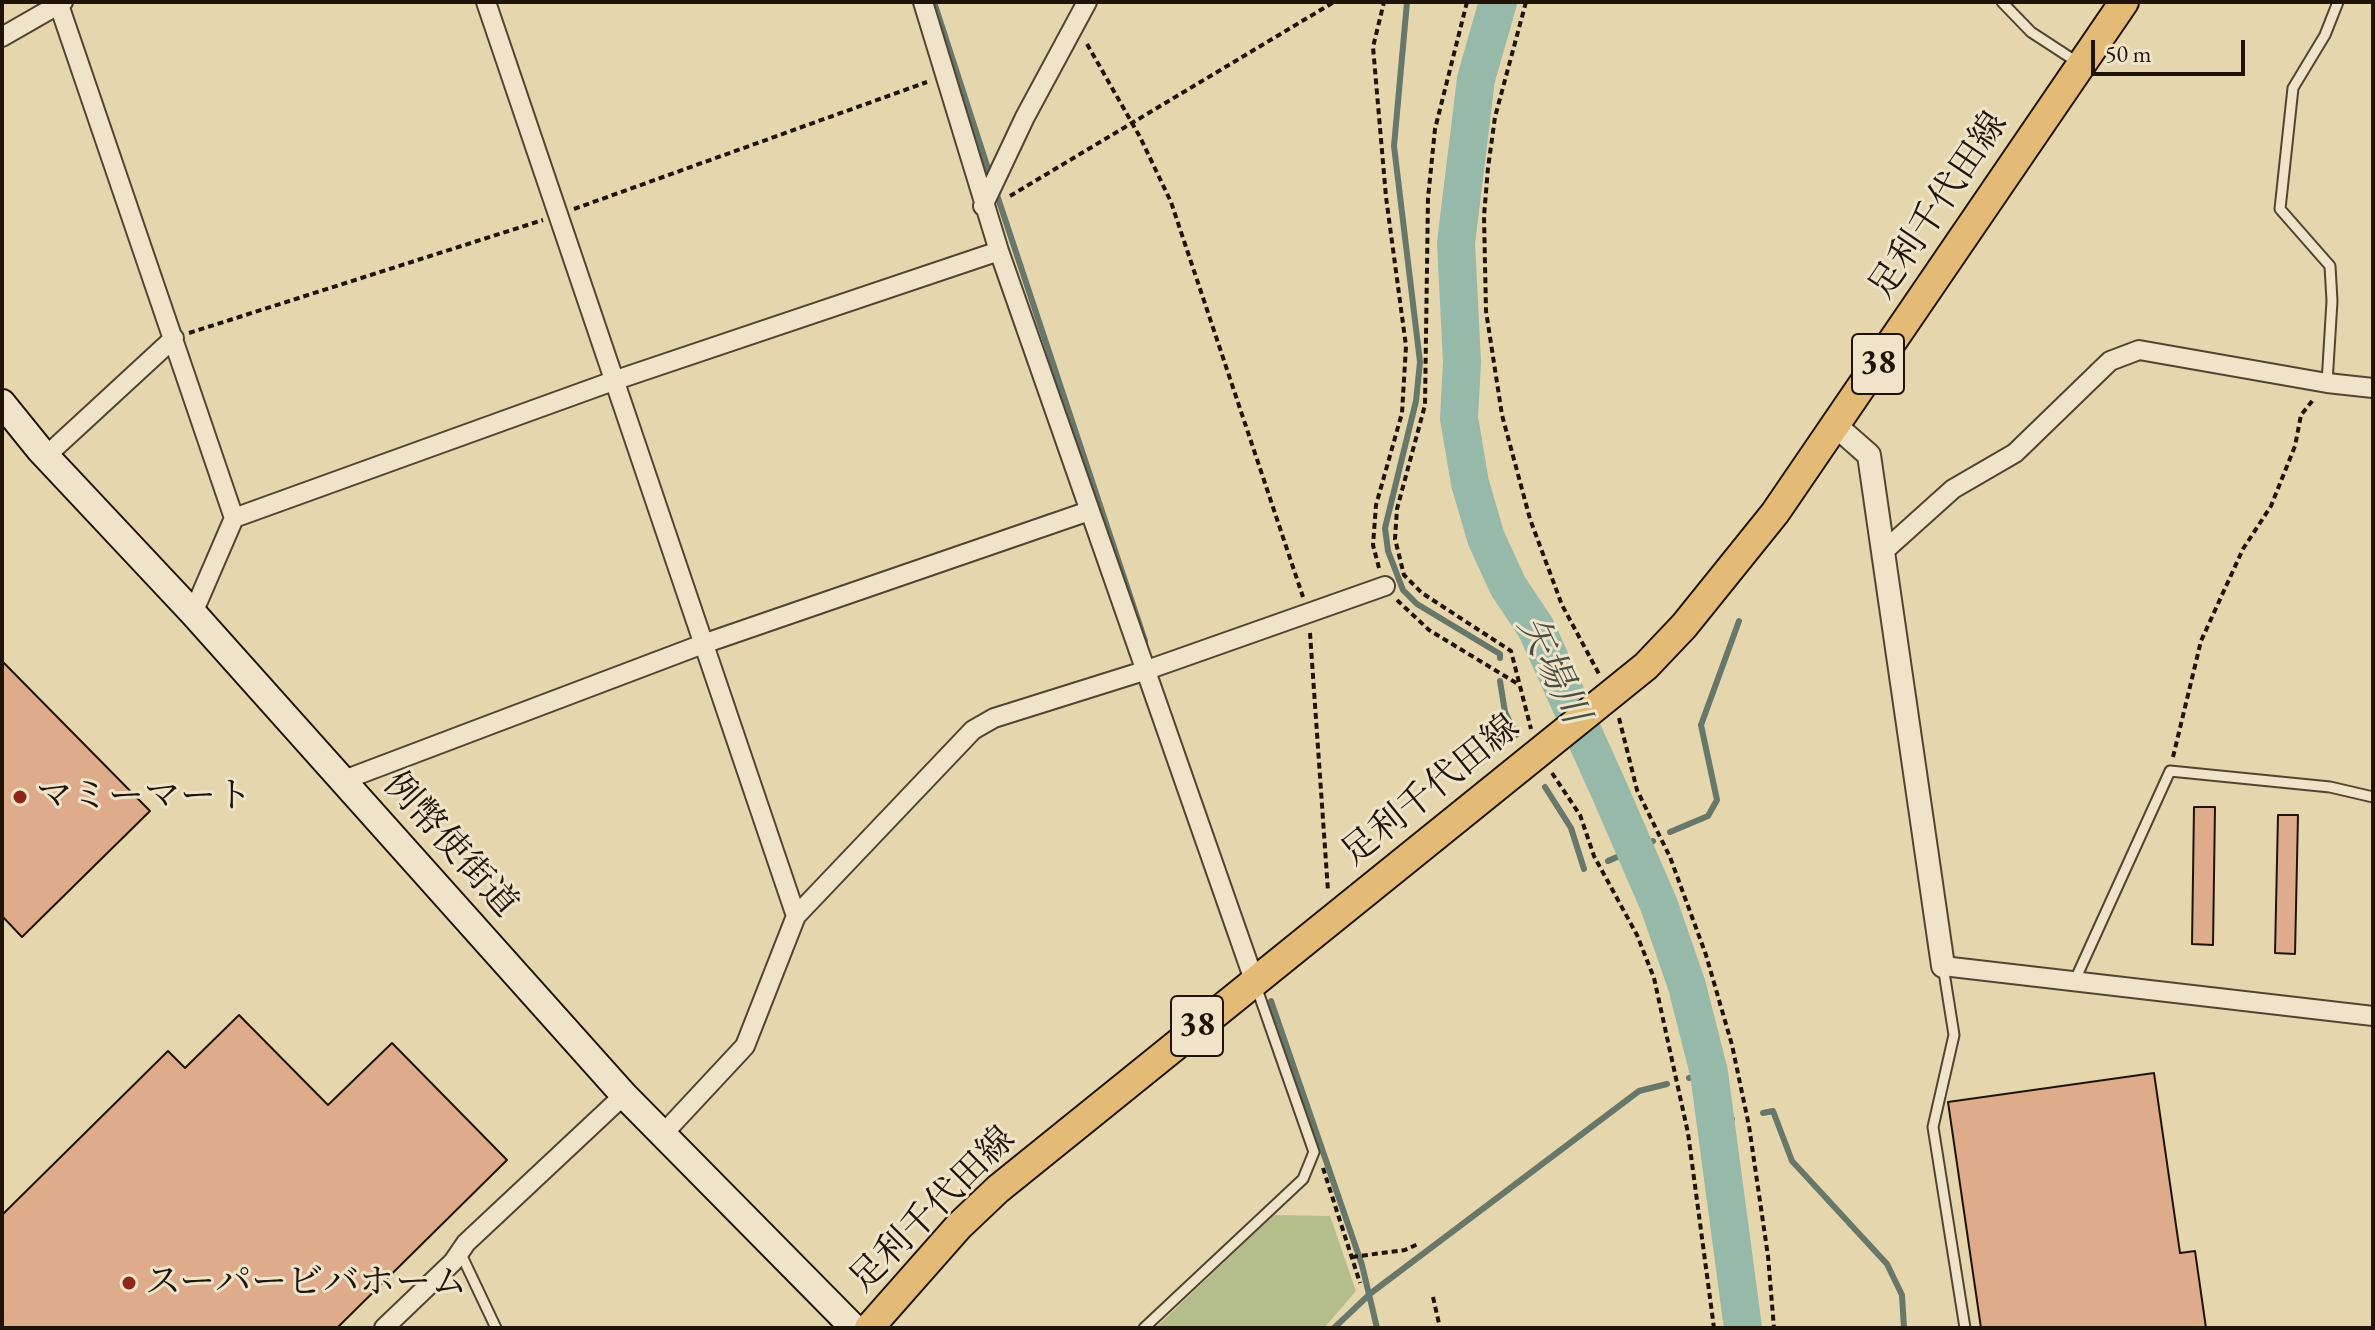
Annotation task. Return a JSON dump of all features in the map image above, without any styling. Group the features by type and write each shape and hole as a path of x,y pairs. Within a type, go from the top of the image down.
{"main road":[{"name":"足利千代田線","path":"869,1328 959,1226 998,1189 1646,666 1709,598 1836,426 2124,2"},
{"name":"例幣使街道","path":"2,403 46,456 193,613 624,1095 854,1328"}],"street":[{"path":"2,37 59,2 234,518 193,613"},
{"path":"486,2 796,916"},
{"path":"923,2 983,206 1254,980"},
{"path":"983,206 1025,117 1087,2"},
{"path":"234,518 616,380 999,251"},
{"path":"46,456 174,338"},
{"path":"1884,551 1953,489 2015,453 2110,361 2139,350 2327,383 2373,388"},
{"path":"1836,426 1869,455 1943,966 2373,1016"},
{"path":"344,780 703,644 1089,511"},
{"path":"663,1134 745,1046 796,916 973,730 1020,709 1147,670 1385,586"},
{"path":"384,1328 624,1095"}],"lane":[{"path":"2002,2 2031,32 2080,64"},
{"path":"2327,383 2332,301 2330,266 2280,209 2293,88 2325,35 2338,2"},
{"path":"2075,980 2170,771 2330,787 2373,797"},
{"path":"1943,966 1954,1035 1933,1127 1965,1328"},
{"path":"1144,1328 1303,1179 1314,1152 1254,980"},
{"path":"460,1252 496,1328"}],"path":[{"path":"983,206 1009,196 1334,2"},
{"path":"1384,2 1373,47 1386,197 1406,346 1402,413 1376,505 1373,545 1385,586 1402,607 1429,630 1518,684"},
{"path":"1467,2 1441,97 1432,150 1428,198 1425,405 1397,509 1395,539 1404,575 1422,593 1511,651 1518,684 1544,749 1580,815 1594,856 1637,935 1654,978 1688,1133 1714,1328"},
{"path":"1526,2 1495,117 1484,216 1486,311 1502,415 1530,519 1562,605 1625,736 1637,790 1659,832 1685,899 1732,1045 1751,1140 1768,1256 1774,1328"},
{"path":"1073,27 1084,39 1132,123 1171,202 1309,613 1330,921"},
{"path":"2170,771 2209,621 2243,549 2280,485 2301,415 2327,383"},
{"path":"1314,1152 1360,1283"},
{"path":"1352,1257 1405,1250 1418,1244"},
{"path":"1433,1297 1440,1328"}],"green space":[{"path":"1274,1215 1330,1216 1356,1291 1324,1328 1155,1328"}],"building":[{"path":"2,661 150,811 22,937 2,916"},
{"path":"2194,807 2215,807 2213,945 2192,944"},
{"path":"2278,815 2298,815 2295,954 2275,953"},
{"path":"239,1015 328,1105 392,1043 507,1160 337,1328 2,1328 2,1215 168,1051 185,1068"},
{"path":"2154,1073 2180,1253 2195,1251 2206,1328 1981,1328 1948,1102"}],"waterway":[{"path":"934,2 991,178"},
{"path":"1407,2 1394,146 1420,362 1416,401 1385,528 1388,551 1403,590 1417,604 1500,654 1500,658"},
{"name":"矢場川","path":"1498,2 1476,79 1456,243 1462,362 1459,418 1470,483 1486,538 1508,586 1536,628 1610,792 1659,905 1687,986 1709,1073 1743,1328"},
{"path":"996,192 1145,641"},
{"path":"1670,832 1708,816 1717,800 1701,725 1739,621"},
{"path":"1500,681 1505,712 1516,735"},
{"path":"1545,787 1571,828 1584,869"},
{"path":"1608,861 1653,841"},
{"path":"1271,1001 1362,1265 1377,1328"},
{"path":"1689,1078 1709,1073"},
{"path":"1334,1328 1371,1293 1639,1091 1667,1084"},
{"path":"1763,1113 1773,1111 1792,1161 1887,1264 1902,1295 1904,1328"},
{"path":"1716,1122 1732,1119"}],"place":[{"name":"マミーマート","path":"20,797"},
{"name":"スーパービバホーム","path":"129,1283"}]}
